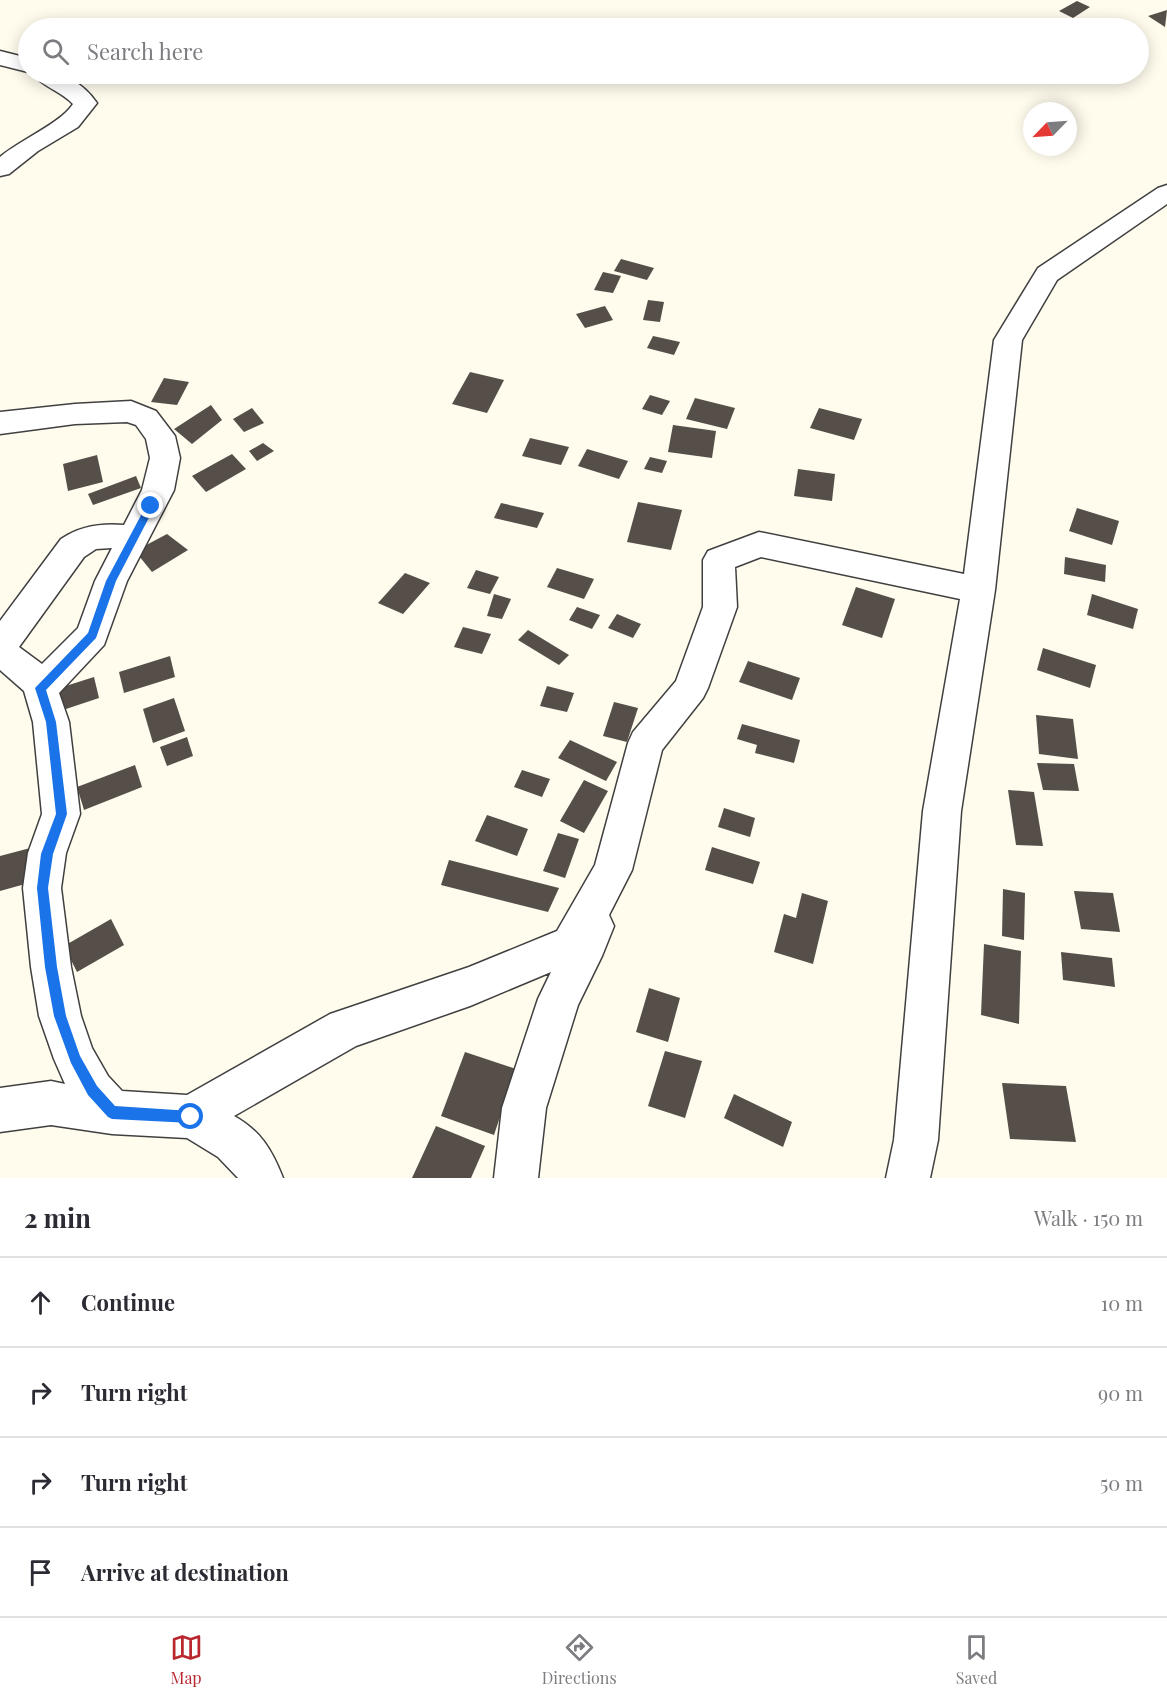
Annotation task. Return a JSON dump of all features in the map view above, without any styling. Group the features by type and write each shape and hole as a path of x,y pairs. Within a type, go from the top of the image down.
{"street":[{"path":"0,58 18,62"},
{"path":"0,169 32,144 68,124 81,113 85,104 72,89 63,84"},
{"path":"908,1178 916,1140 942,811 978,590 1008,340 1047,274 1167,193"},
{"path":"0,423 75,414 131,411 146,418 160,436 165,458 164,471 151,506 111,581 92,635 41,688"},
{"path":"112,1113 93,1091 75,1059 60,1016 51,967 42,888 47,854 61,814 51,722 41,688 25,669 0,650 39,597 58,565 76,544 94,536 133,538"},
{"path":"516,1178 524,1108 560,999 588,943 613,870 646,743 691,688 720,607 719,560 759,544 978,590"},
{"path":"191,1117 345,1029 470,986 571,944 613,870"},
{"path":"0,1110 51,1103 112,1113 191,1117 239,1143 257,1163 261,1178"}],"building":[{"path":"1077,1 1090,7 1073,18 1059,11"},
{"path":"1167,10 1165,27 1148,16"},
{"path":"621,259 654,268 647,280 614,271"},
{"path":"603,272 621,276 613,293 594,290"},
{"path":"648,300 664,302 660,322 643,320"},
{"path":"605,306 613,320 585,328 576,314"},
{"path":"653,336 680,342 674,355 647,348"},
{"path":"470,372 504,380 487,413 452,404"},
{"path":"164,378 189,382 177,405 151,402"},
{"path":"650,395 670,401 662,415 642,409"},
{"path":"695,398 735,408 727,429 686,419"},
{"path":"211,405 222,420 192,444 174,429"},
{"path":"252,408 264,423 244,432 233,419"},
{"path":"819,408 862,419 854,440 810,428"},
{"path":"673,425 716,431 712,458 668,452"},
{"path":"530,438 569,447 561,465 522,456"},
{"path":"263,443 274,451 257,461 249,451"},
{"path":"587,449 628,461 619,479 578,466"},
{"path":"232,454 246,469 206,492 192,476"},
{"path":"97,455 103,482 68,491 63,464"},
{"path":"650,457 667,461 662,473 644,469"},
{"path":"798,469 835,474 832,501 794,496"},
{"path":"136,476 141,488 93,505 88,494"},
{"path":"638,502 682,510 671,550 627,542"},
{"path":"501,503 544,513 537,528 494,518"},
{"path":"1077,508 1119,521 1112,545 1069,531"},
{"path":"167,534 188,550 152,572 135,551"},
{"path":"1065,557 1106,565 1105,582 1064,574"},
{"path":"557,568 594,579 584,599 547,587"},
{"path":"476,570 499,577 490,594 467,588"},
{"path":"405,573 430,583 403,614 378,603"},
{"path":"856,587 895,599 882,638 842,625"},
{"path":"494,594 511,599 502,619 487,616"},
{"path":"1092,594 1138,609 1133,629 1087,615"},
{"path":"577,607 600,615 592,629 569,620"},
{"path":"617,614 641,624 633,638 608,628"},
{"path":"463,627 491,634 482,654 454,647"},
{"path":"528,630 569,655 559,665 518,640"},
{"path":"1043,648 1096,665 1090,688 1037,670"},
{"path":"170,656 175,677 124,693 119,672"},
{"path":"748,661 800,678 792,700 739,682"},
{"path":"94,677 99,698 54,713 50,691"},
{"path":"547,686 574,693 567,712 540,706"},
{"path":"174,698 185,731 153,743 143,709"},
{"path":"614,702 638,708 627,742 603,736"},
{"path":"1036,715 1073,719 1078,759 1039,754"},
{"path":"742,724 800,740 794,763 755,753 757,745 737,739"},
{"path":"187,737 193,756 167,766 160,747"},
{"path":"570,740 617,762 606,781 558,758"},
{"path":"1037,763 1074,764 1079,791 1043,790"},
{"path":"135,765 142,787 84,810 77,787"},
{"path":"522,770 550,779 542,797 514,787"},
{"path":"584,780 608,791 584,833 560,821"},
{"path":"1008,790 1034,792 1043,846 1016,845"},
{"path":"724,808 755,818 750,837 718,827"},
{"path":"487,815 528,829 517,856 475,841"},
{"path":"558,833 579,839 565,878 543,871"},
{"path":"34,847 36,881 0,891 0,856"},
{"path":"712,847 760,862 753,884 705,870"},
{"path":"449,860 559,888 548,912 441,885"},
{"path":"1003,889 1025,893 1024,940 1002,936"},
{"path":"1074,891 1113,893 1120,932 1081,929"},
{"path":"802,893 828,901 813,964 774,952 784,914 796,918"},
{"path":"111,919 124,945 77,972 64,946"},
{"path":"984,944 1021,951 1019,1024 981,1015"},
{"path":"1061,952 1112,958 1115,987 1063,980"},
{"path":"649,988 680,998 668,1042 636,1032"},
{"path":"665,1051 702,1061 685,1118 648,1106"},
{"path":"465,1052 516,1069 494,1135 441,1116"},
{"path":"1002,1083 1066,1086 1076,1142 1010,1139"},
{"path":"734,1094 792,1122 783,1147 724,1118"},
{"path":"436,1126 485,1146 471,1178 412,1178"}],"route":[{"path":"151,506 111,581 92,635 41,688 51,722 61,814 47,854 42,888 51,967 60,1016 75,1059 93,1091 112,1113 191,1117"}]}
